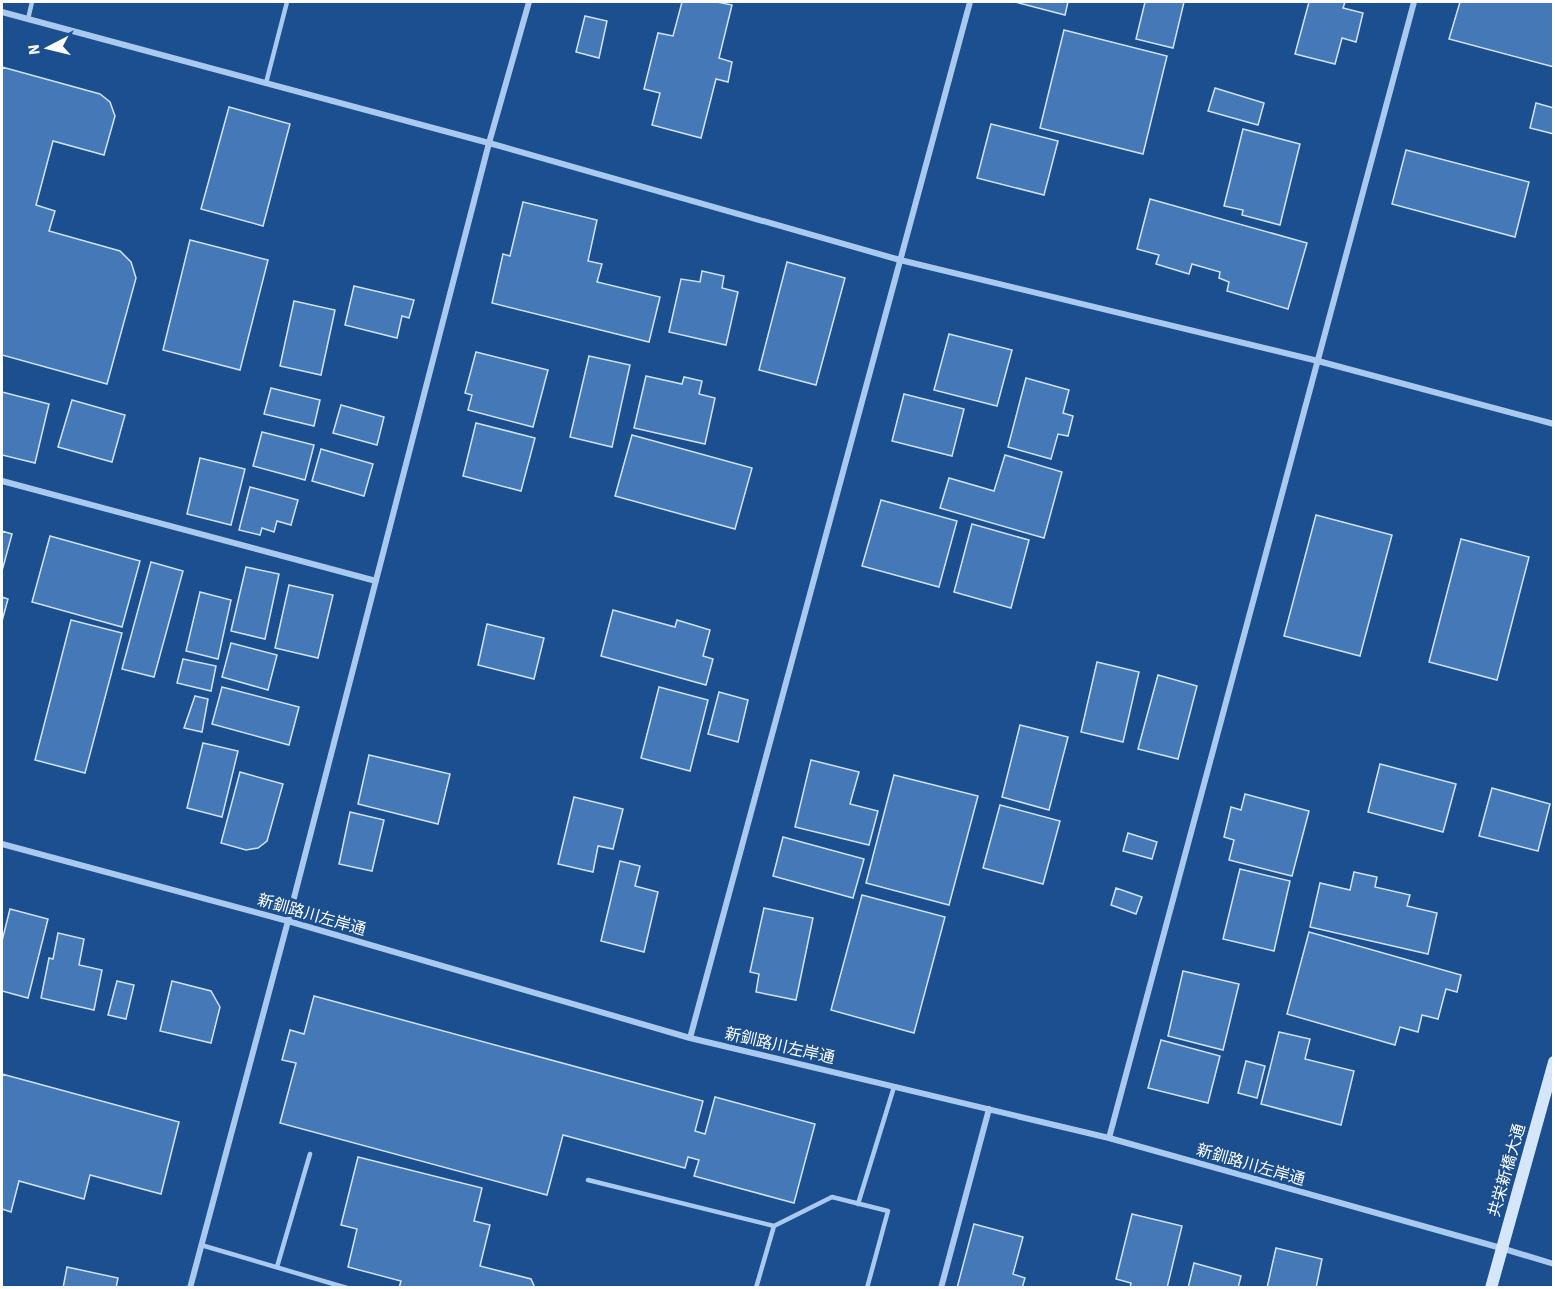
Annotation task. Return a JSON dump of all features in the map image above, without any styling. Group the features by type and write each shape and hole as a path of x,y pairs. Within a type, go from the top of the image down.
{"street":[{"path":"189,1287 288,921 489,143 529,2"},
{"path":"690,1038 970,2"},
{"path":"1109,1138 1413,2"},
{"path":"2,12 489,143 900,260 1318,361 1554,424"},
{"path":"2,481 376,581"},
{"name":"新釧路川左岸通","path":"2,844 288,921 690,1038 1109,1138 1554,1264"},
{"name":"共栄新橋大通","path":"1491,1287 1554,1062"},
{"path":"941,1287 989,1109"}],"lane":[{"path":"28,19 32,2"},
{"path":"266,83 287,2"},
{"path":"858,1204 894,1087"},
{"path":"277,1267 310,1154"},
{"path":"588,1180 774,1226 832,1197 888,1211 867,1287"},
{"path":"756,1287 774,1226"},
{"path":"201,1245 347,1287"}],"building":[{"path":"682,2 717,2 732,5 719,58 732,62 728,82 716,79 701,138 652,125 660,93 644,89 658,33 673,36"},
{"path":"1015,2 1068,2 1065,15"},
{"path":"1145,2 1184,2 1173,48 1136,39"},
{"path":"1309,2 1345,2 1343,8 1363,13 1356,42 1342,38 1335,64 1295,54"},
{"path":"1460,2 1554,2 1554,67 1449,39"},
{"path":"585,16 607,21 599,58 576,52"},
{"path":"1064,30 1167,56 1143,154 1040,128"},
{"path":"2,67 100,94 110,102 115,116 104,155 53,141 36,205 55,211 49,231 120,251 131,262 136,278 107,384 2,355"},
{"path":"1215,88 1264,103 1258,125 1208,111"},
{"path":"1536,103 1554,108 1554,134 1530,128"},
{"path":"229,107 290,124 263,226 201,209"},
{"path":"991,124 1058,141 1044,195 977,178"},
{"path":"1243,129 1300,144 1280,225 1242,215 1243,210 1224,206"},
{"path":"1406,150 1529,182 1515,237 1392,204"},
{"path":"1150,199 1307,243 1288,309 1227,291 1229,282 1219,278 1220,272 1192,264 1189,274 1156,264 1159,255 1137,249"},
{"path":"523,202 597,220 588,261 602,264 597,282 660,297 649,342 492,303 503,254 510,256"},
{"path":"190,240 268,260 240,370 163,350"},
{"path":"787,262 845,278 816,385 759,370"},
{"path":"702,271 724,276 722,288 738,292 726,345 669,332 681,279 700,282"},
{"path":"354,286 414,300 409,318 402,316 397,338 345,325"},
{"path":"294,301 335,310 321,375 280,366"},
{"path":"949,334 1012,350 997,406 934,390"},
{"path":"476,352 548,370 533,427 468,410 472,395 465,393"},
{"path":"589,356 630,365 612,447 570,437"},
{"path":"646,376 682,384 684,377 702,381 699,394 715,398 705,444 634,428"},
{"path":"1026,378 1069,390 1063,413 1073,416 1068,436 1058,434 1051,459 1008,447"},
{"path":"271,388 320,400 314,426 264,414"},
{"path":"2,392 49,404 35,463 2,455"},
{"path":"904,394 964,409 952,456 892,441"},
{"path":"72,400 125,415 112,462 58,447"},
{"path":"341,405 384,417 377,445 333,433"},
{"path":"476,423 535,438 521,491 463,476"},
{"path":"262,432 314,445 305,480 253,466"},
{"path":"632,435 752,468 735,529 615,496"},
{"path":"321,449 373,464 364,496 312,481"},
{"path":"1005,455 1062,472 1044,538 940,508 949,478 994,491"},
{"path":"200,458 245,469 231,525 187,514"},
{"path":"250,487 298,500 291,525 277,521 274,532 262,528 260,535 239,530"},
{"path":"881,500 957,521 939,587 862,566"},
{"path":"1316,515 1392,535 1360,656 1284,636"},
{"path":"972,524 1029,540 1011,608 954,592"},
{"path":"2,531 12,534 2,571"},
{"path":"50,536 140,561 122,627 32,602"},
{"path":"1461,539 1529,557 1497,680 1429,662"},
{"path":"151,562 183,571 154,677 122,669"},
{"path":"246,567 279,574 265,639 231,631"},
{"path":"289,585 333,595 318,658 275,648"},
{"path":"200,592 231,600 218,659 186,651"},
{"path":"2,597 8,599 2,621"},
{"path":"613,610 675,627 677,620 710,630 703,656 713,659 706,685 601,656"},
{"path":"71,620 122,633 85,773 35,760"},
{"path":"487,624 544,638 534,679 478,665"},
{"path":"231,643 277,655 268,690 222,677"},
{"path":"183,659 216,666 211,691 177,683"},
{"path":"1097,662 1139,672 1123,742 1081,732"},
{"path":"1158,675 1197,686 1178,759 1138,749"},
{"path":"222,687 299,707 289,745 212,724"},
{"path":"659,687 708,700 690,771 641,758"},
{"path":"719,692 748,700 738,742 708,734"},
{"path":"195,696 208,699 202,732 184,728"},
{"path":"1020,725 1068,737 1049,810 1002,797"},
{"path":"203,743 238,751 222,817 187,808"},
{"path":"369,755 450,774 438,824 358,804"},
{"path":"811,760 859,772 850,804 878,811 869,845 795,827"},
{"path":"1380,764 1456,784 1443,832 1368,812"},
{"path":"240,772 283,784 267,841 258,848 246,850 221,843"},
{"path":"894,775 978,796 949,905 866,883"},
{"path":"1492,788 1550,804 1538,851 1479,836"},
{"path":"1245,794 1309,811 1292,876 1229,860 1234,840 1224,837 1231,807 1241,810"},
{"path":"574,797 623,809 613,849 598,846 593,872 558,864"},
{"path":"1000,805 1060,821 1043,884 983,868"},
{"path":"350,812 384,820 372,871 339,864"},
{"path":"1128,833 1157,842 1152,859 1123,851"},
{"path":"783,837 864,859 853,898 773,876"},
{"path":"620,861 640,866 635,886 658,892 644,952 601,941"},
{"path":"1240,869 1290,881 1274,951 1223,939"},
{"path":"1354,872 1377,877 1375,887 1410,895 1407,906 1437,913 1428,954 1310,927 1320,883 1350,890"},
{"path":"1116,888 1142,897 1136,914 1111,905"},
{"path":"862,895 945,917 914,1033 831,1010"},
{"path":"764,908 813,918 796,1000 756,992 759,974 750,972"},
{"path":"10,909 48,919 28,998 2,991 2,941"},
{"path":"1309,932 1461,975 1457,992 1446,989 1438,1019 1422,1015 1418,1032 1400,1027 1395,1045 1287,1014"},
{"path":"58,933 84,939 79,965 102,970 94,1010 41,998 49,958 53,959"},
{"path":"1183,971 1239,984 1223,1050 1168,1036"},
{"path":"117,981 134,985 126,1019 108,1015"},
{"path":"172,981 211,991 220,1007 211,1043 160,1031"},
{"path":"314,996 703,1101 695,1131 705,1134 715,1097 815,1124 794,1203 694,1176 699,1160 688,1157 685,1168 563,1135 547,1195 280,1123 296,1063 282,1060 290,1030 304,1034"},
{"path":"1279,1032 1310,1039 1305,1059 1354,1071 1341,1125 1261,1104"},
{"path":"1161,1040 1220,1056 1208,1103 1148,1088"},
{"path":"1246,1061 1265,1066 1257,1098 1238,1093"},
{"path":"2,1074 179,1122 161,1194 90,1175 84,1199 19,1181 11,1212 2,1209"},
{"path":"358,1157 482,1188 474,1221 490,1225 480,1266 531,1279 535,1288 399,1288 401,1281 348,1267 357,1229 341,1225"},
{"path":"1132,1214 1182,1226 1167,1288 1130,1288 1131,1283 1116,1279"},
{"path":"974,1224 1023,1237 1013,1274 1025,1278 1022,1288 957,1288"},
{"path":"1276,1248 1322,1259 1316,1288 1267,1288"},
{"path":"1194,1263 1241,1276 1238,1288 1188,1288"},
{"path":"67,1267 118,1278 116,1288 63,1288"}]}
